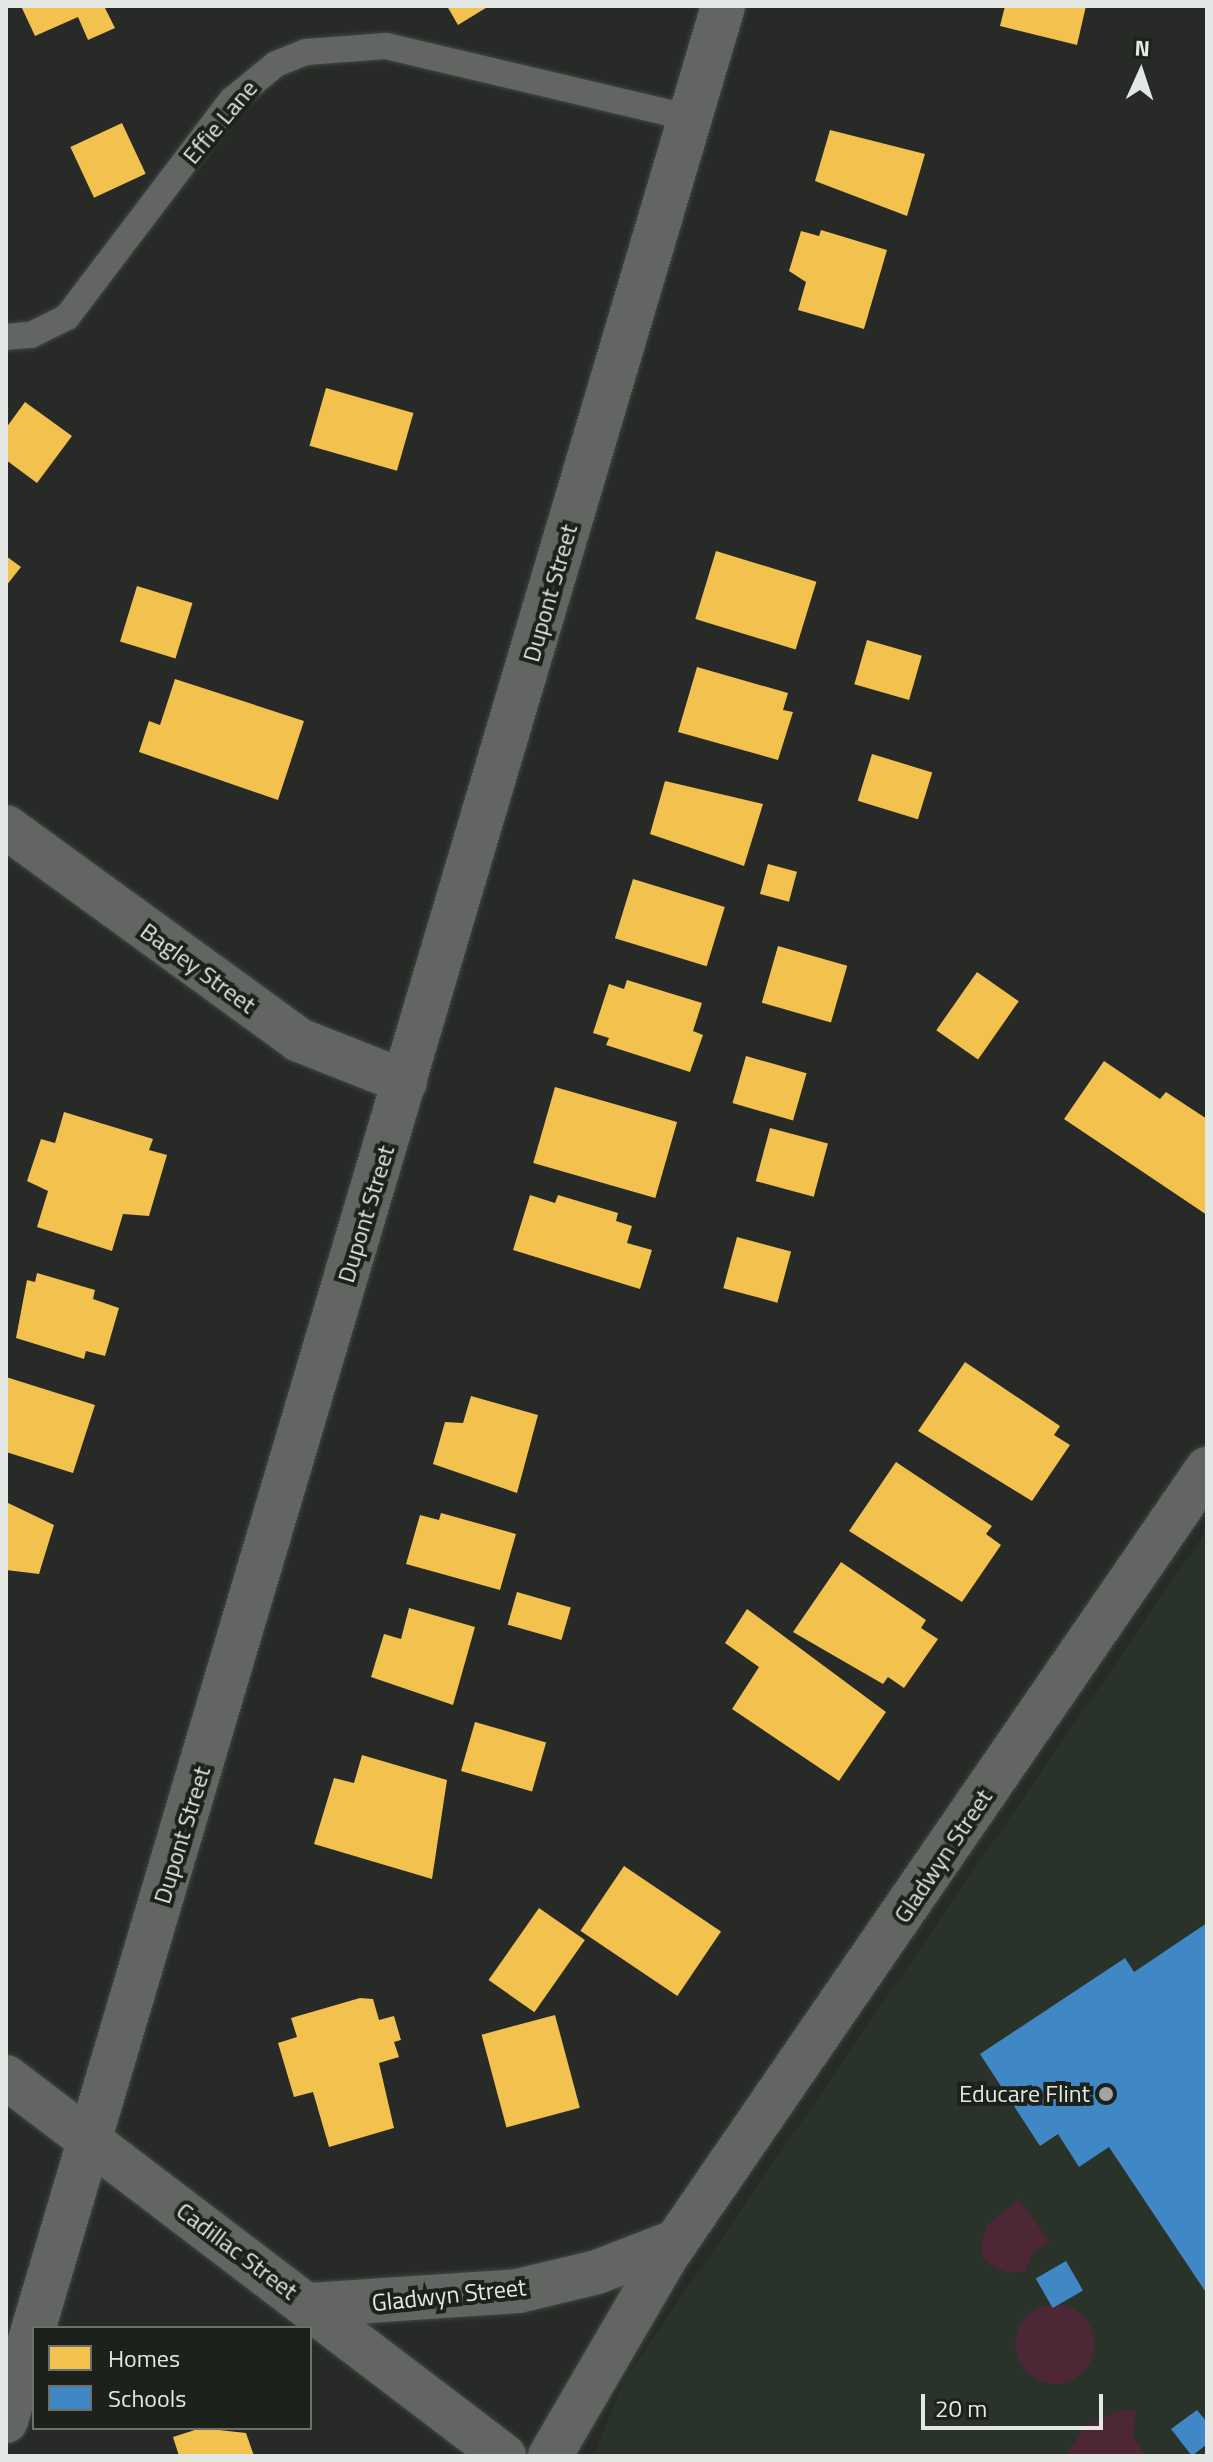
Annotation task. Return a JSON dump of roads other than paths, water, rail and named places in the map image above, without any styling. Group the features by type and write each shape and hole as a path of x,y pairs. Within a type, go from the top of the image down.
{"street":[{"name":"Dupont Street","path":"34,2326 723,6"},
{"name":"Bagley Street","path":"6,827 299,1040 405,1082"},
{"name":"Gladwyn Street","path":"550,2456 677,2241 1207,1469"},
{"name":"Cadillac Street","path":"6,2077 504,2456"},
{"name":"Gladwyn Street","path":"309,2305 518,2291 597,2272 677,2241"},
{"name":"Dupont Street","path":"6,2421 32,2334"}],"lane":[{"name":"Effie Lane","path":"6,337 31,335 67,317 232,100 276,64 306,52 386,46 690,118"}],"place":[{"name":"Educare Flint","path":"1106,2094"}]}
